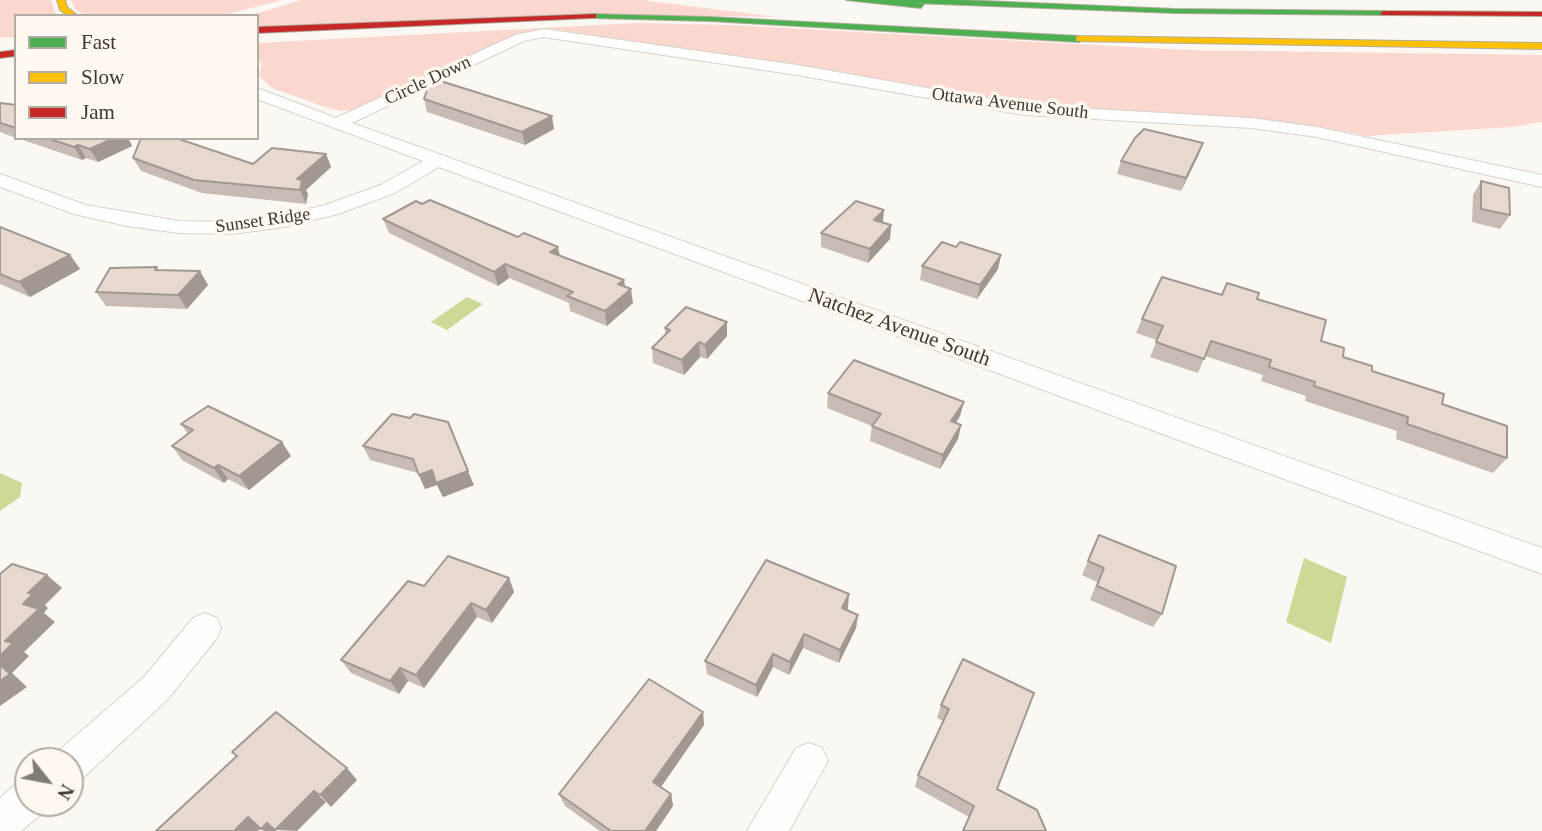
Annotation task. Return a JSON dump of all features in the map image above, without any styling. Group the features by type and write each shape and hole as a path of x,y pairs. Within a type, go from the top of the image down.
{"highway":[{"path":"61,0 63,8 71,14"},
{"path":"850,0 1016,14 1224,24 1358,28 1542,27"},
{"path":"900,0 1161,11 1542,14"},
{"path":"1100,0 1354,6 1542,5"},
{"path":"1357,0 1522,5"},
{"path":"741,4 990,28 1237,42"},
{"path":"259,30 566,16 721,19 1030,38 1542,46"},
{"path":"259,37 629,17"}],"street":[{"name":"Ottawa Avenue South","path":"520,38 544,33 568,35 797,70 1024,110 1251,123 1304,130 1542,181"},
{"name":"Circle Down","path":"337,124 520,38"},
{"name":"Natchez Avenue South","path":"259,94 1542,561"},
{"name":"Sunset Ridge","path":"0,180 81,210 114,218 178,227 232,228 284,221 331,210 388,189 438,161"},
{"path":"84,752 156,688 205,628"},
{"path":"767,831 808,761"},
{"path":"0,823 14,812"}],"shaded area":[{"path":"0,0 51,0 58,14 14,14 14,37 0,38"},
{"path":"71,0 282,0 228,14 84,14 75,9"},
{"path":"301,0 642,0 777,17 709,16 259,27 259,14 256,14"},
{"path":"636,23 731,25 1186,50 1542,55 1542,122 1512,127 1367,136 1322,127 1260,120 1034,107 757,60 545,29 510,37 352,110 340,111 272,88 259,76 262,64 259,61 259,43"},
{"path":"467,297 483,304 447,330 431,322"},
{"path":"0,473 22,483 20,497 0,511"},
{"path":"1304,558 1347,577 1331,643 1286,622"}],"building":[{"path":"431,78 552,116 522,132 424,99"},
{"path":"0,103 14,105 14,127 0,123"},
{"path":"1144,129 1203,143 1186,178 1121,161"},
{"path":"53,140 110,140 90,149 78,145 74,147"},
{"path":"140,140 182,140 253,164 272,148 326,154 297,179 302,180 300,190 194,180 133,158"},
{"path":"1481,181 1509,188 1510,215 1481,209"},
{"path":"430,200 518,237 524,233 558,247 550,252 624,280 618,284 631,289 605,311 567,296 573,292 505,264 494,272 383,219 416,201 422,204"},
{"path":"856,201 884,210 874,220 891,225 870,249 821,233"},
{"path":"0,227 70,255 19,282 0,274"},
{"path":"942,242 956,247 960,242 1001,255 980,285 922,266"},
{"path":"157,267 155,270 200,271 178,295 96,292 110,268"},
{"path":"1162,277 1222,295 1227,283 1259,293 1257,299 1326,320 1321,341 1344,348 1343,357 1372,366 1372,371 1444,394 1442,404 1507,426 1507,458 1407,424 1408,417 1314,386 1315,382 1269,367 1271,360 1211,341 1204,359 1156,342 1163,326 1142,319"},
{"path":"686,307 727,322 705,345 699,342 682,360 652,348 670,330 665,328"},
{"path":"854,360 964,402 951,421 961,425 943,455 872,426 881,414 828,393"},
{"path":"208,406 282,442 239,476 218,465 214,468 172,446 193,430 181,424"},
{"path":"392,414 410,418 414,414 448,422 468,471 436,483 432,470 419,475 413,459 363,446"},
{"path":"1099,535 1176,566 1162,614 1097,586 1104,568 1088,561"},
{"path":"448,556 509,578 486,610 471,603 416,675 400,668 390,681 341,660 408,581 424,586"},
{"path":"766,560 849,594 842,608 858,615 840,650 804,634 790,662 773,654 756,685 705,661"},
{"path":"12,564 47,575 28,593 33,594 23,604 39,609 5,641 13,643 0,656 0,574"},
{"path":"963,659 1034,693 997,789 1037,810 1046,831 963,831 974,806 918,775 949,709 941,705"},
{"path":"0,665 10,674 0,681"},
{"path":"649,679 703,712 653,782 671,794 645,831 611,831 559,794"},
{"path":"276,712 347,768 320,795 314,791 275,830 267,823 261,829 248,817 234,831 156,831 237,756 232,752"}],"traffic: fast":[{"path":"850,0 921,6"},
{"path":"900,0 1175,11 1384,13"},
{"path":"593,16 710,19 1079,39"}],"traffic: slow":[{"path":"61,0 63,8 71,14"},
{"path":"1079,39 1542,46"}],"traffic: jam":[{"path":"1384,13 1542,14"},
{"path":"259,30 593,16"},
{"path":"0,55 14,53"}]}
